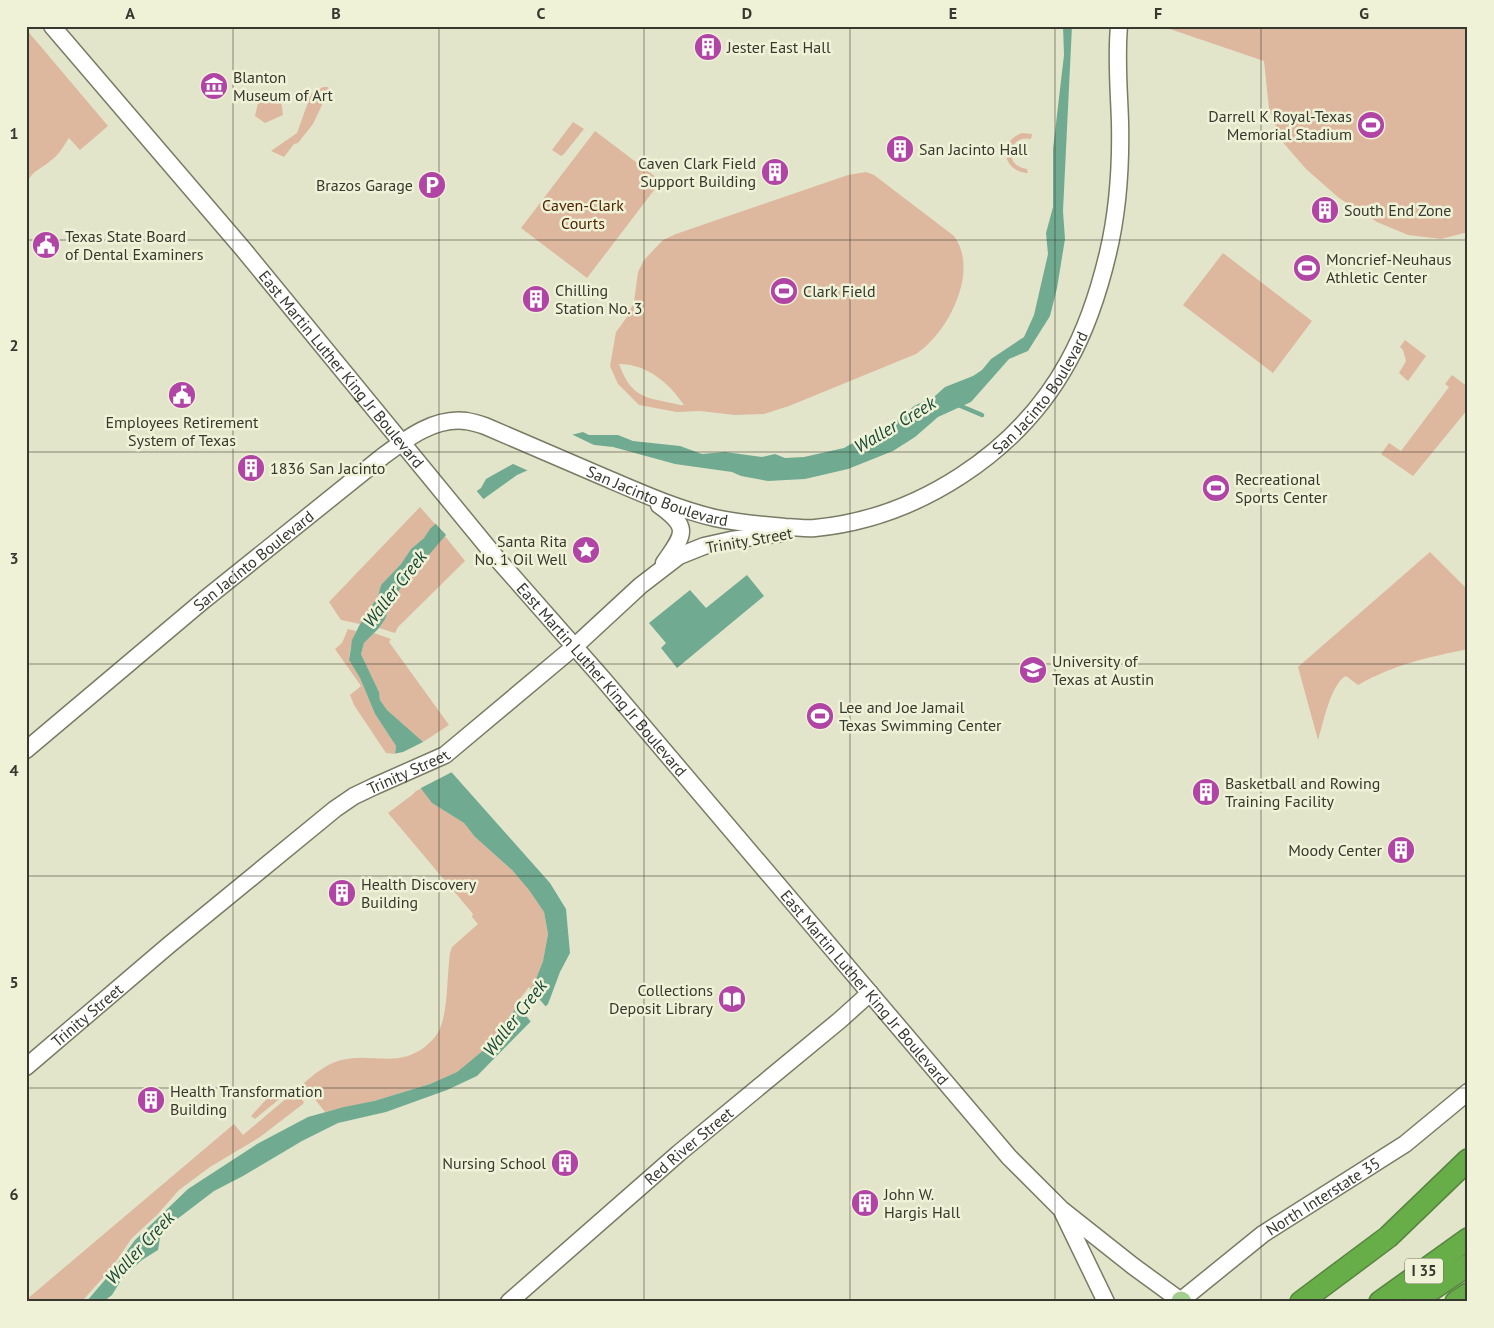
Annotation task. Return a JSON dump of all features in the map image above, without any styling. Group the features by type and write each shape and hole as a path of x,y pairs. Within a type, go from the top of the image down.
{"highway":[{"path":"1301,1302 1388,1236 1468,1160"},
{"name":"I 35","path":"1380,1302 1468,1239"},
{"name":"I 35","path":"1413,1302 1468,1265"},
{"name":"I 35","path":"1456,1302 1468,1294"}],"main road":[{"name":"East Martin Luther King Jr Boulevard","path":"52,26 237,242 499,561 603,679 1009,1157 1061,1209 1181,1301"},
{"name":"San Jacinto Boulevard","path":"26,750 204,600 403,442 434,425 466,421 485,426 678,508 716,518 754,524 812,529 848,524 886,513 942,489 994,452 1024,422 1042,401 1068,364 1084,330 1108,252 1114,217 1120,154 1116,64 1120,26"},
{"path":"644,494 671,513 680,523 682,533 678,543 658,571"},
{"name":"Trinity Street","path":"26,1067 169,945 335,809 354,796 445,755 574,647 658,571 679,556 704,546 731,540 812,529"},
{"name":"Red River Street","path":"509,1302 679,1153 870,993"},
{"name":"North Interstate 35","path":"1181,1301 1263,1234 1405,1144 1468,1092"},
{"path":"1061,1209 1106,1302"}],"green space":[{"name":"Darrell K Royal-Texas Memorial Stadium","path":"1161,26 1468,26 1468,232 1441,239 1408,235 1377,222 1339,198 1306,169 1281,140 1269,109 1264,61"},
{"path":"26,29 108,126 80,150 69,138 55,157 34,173 26,183"},
{"path":"323,87 328,87 329,90 313,124 298,143 294,144 284,157 271,151 297,133 311,94"},
{"path":"275,98 281,103 283,115 265,123 255,116 258,103"},
{"path":"573,122 584,129 561,156 552,150"},
{"name":"Caven-Clark Courts","path":"595,131 661,181 587,278 521,228"},
{"path":"1022,133 1032,134 1031,139 1018,141 1013,146 1011,157 1019,167 1027,169 1028,173 1013,167 1008,162 1006,156 1009,142"},
{"path":"866,172 874,175 954,236 961,250 964,266 957,300 949,317 928,344 916,354 789,406 764,414 735,415 700,411 677,412 639,405 618,384 610,366 616,332 627,317 634,302 638,272 644,260 663,240 848,175","holes":["619,364 639,367 656,376 671,389 684,405 650,398 635,391 624,376"]},
{"path":"1223,253 1312,321 1273,373 1183,305"},
{"path":"1405,340 1426,356 1408,381 1399,373 1406,361 1403,350 1400,347"},
{"path":"1452,375 1468,387 1468,409 1413,476 1381,454 1389,443 1401,451 1449,387 1445,384"},
{"path":"420,507 435,524 381,585 378,596 360,624 341,620 329,602"},
{"path":"444,535 465,561 398,627 395,633 379,628 401,587"},
{"path":"1430,552 1468,590 1468,649 1398,667 1358,685 1346,676 1341,680 1332,695 1318,740 1298,667"},
{"path":"348,629 356,631 350,649 349,660 360,678 375,714 396,746 395,754 386,753 354,705 350,695 361,686 335,649 342,643"},
{"path":"374,633 391,639 389,642 449,725 423,742 387,710 380,700 379,692 361,654 364,643"},
{"path":"422,788 432,803 464,823 475,837 512,870 529,890 544,912 548,934 543,961 534,984 507,1022 486,1048 457,1072 430,1084 374,1101 325,1112 303,1084 319,1071 328,1065 350,1058 384,1059 405,1057 427,1045 433,1039 440,1029 443,1018 452,947 478,924 472,917 473,914 388,813"},
{"path":"274,1091 283,1096 255,1119 251,1116"},
{"path":"295,1091 304,1102 303,1104 260,1137 210,1167 179,1190 157,1215 132,1238 110,1270 81,1302 26,1302 26,1300 234,1124 243,1135"}],"water":[{"name":"Waller Creek","path":"1063,26 1072,26 1063,211 1065,239 1057,288 1050,316 1028,351 1009,359 971,402 938,417 915,437 893,451 848,469 805,479 768,481 741,476 732,472 675,464 613,447 585,444 561,446 535,467 517,475 485,498 458,521 402,586 392,601 385,619 379,628 364,643 361,654 379,692 380,700 387,710 430,748 550,883 566,909 570,953 560,972 548,1004 477,1076 447,1090 386,1112 338,1123 302,1141 214,1191 176,1220 160,1238 158,1250 142,1260 123,1277 112,1295 103,1302 86,1302 135,1240 188,1189 257,1144 308,1117 374,1101 430,1084 457,1072 486,1048 534,984 543,961 548,934 544,912 512,870 475,837 464,823 432,803 395,754 396,746 375,714 360,678 349,660 352,640 378,596 381,585 430,529 445,514 481,488 486,479 559,438 583,432 589,435 618,435 633,441 680,446 702,454 725,452 762,457 775,454 785,458 804,457 844,448 880,431 899,419 914,406 935,396 945,387 973,376 982,370 991,359 1024,337 1034,315 1048,254 1046,233 1053,207 1053,149 1064,55"},
{"path":"747,575 764,596 677,668 661,648 666,643 649,623 690,590 706,608"}],"pier":[{"path":"569,433 596,446 562,449 554,453 537,469 531,472 511,463 523,455 533,453 558,436"},
{"path":"475,489 485,501 467,515 447,536 434,522 459,498 467,496"},
{"path":"425,741 432,746 454,771 419,789 393,754 403,752"},
{"path":"529,987 547,1008 532,1023 516,1004"}],"waterway":[{"path":"956,404 982,415"}],"place":[{"name":"Jester East Hall","path":"708,47"},
{"name":"Blanton Museum of Art","path":"214,86"},
{"name":"Darrell K Royal-Texas Memorial Stadium","path":"1371,125"},
{"name":"San Jacinto Hall","path":"900,149"},
{"name":"Caven Clark Field Support Building","path":"775,172"},
{"name":"Brazos Garage","path":"432,185"},
{"name":"South End Zone","path":"1325,210"},
{"name":"Texas State Board of Dental Examiners","path":"46,245"},
{"name":"Moncrief-Neuhaus Athletic Center","path":"1307,268"},
{"name":"Clark Field","path":"784,291"},
{"name":"Chilling Station No. 3","path":"536,299"},
{"name":"Employees Retirement System of Texas","path":"182,395"},
{"name":"1836 San Jacinto","path":"251,468"},
{"name":"Recreational Sports Center","path":"1216,488"},
{"name":"Santa Rita No. 1 Oil Well","path":"586,550"},
{"name":"University of Texas at Austin","path":"1033,670"},
{"name":"Lee and Joe Jamail Texas Swimming Center","path":"820,716"},
{"name":"Basketball and Rowing Training Facility","path":"1206,792"},
{"name":"Moody Center","path":"1401,850"},
{"name":"Health Discovery Building","path":"342,893"},
{"name":"Collections Deposit Library","path":"732,999"},
{"name":"Health Transformation Building","path":"151,1100"},
{"name":"Nursing School","path":"565,1163"},
{"name":"John W. Hargis Hall","path":"865,1203"}]}
